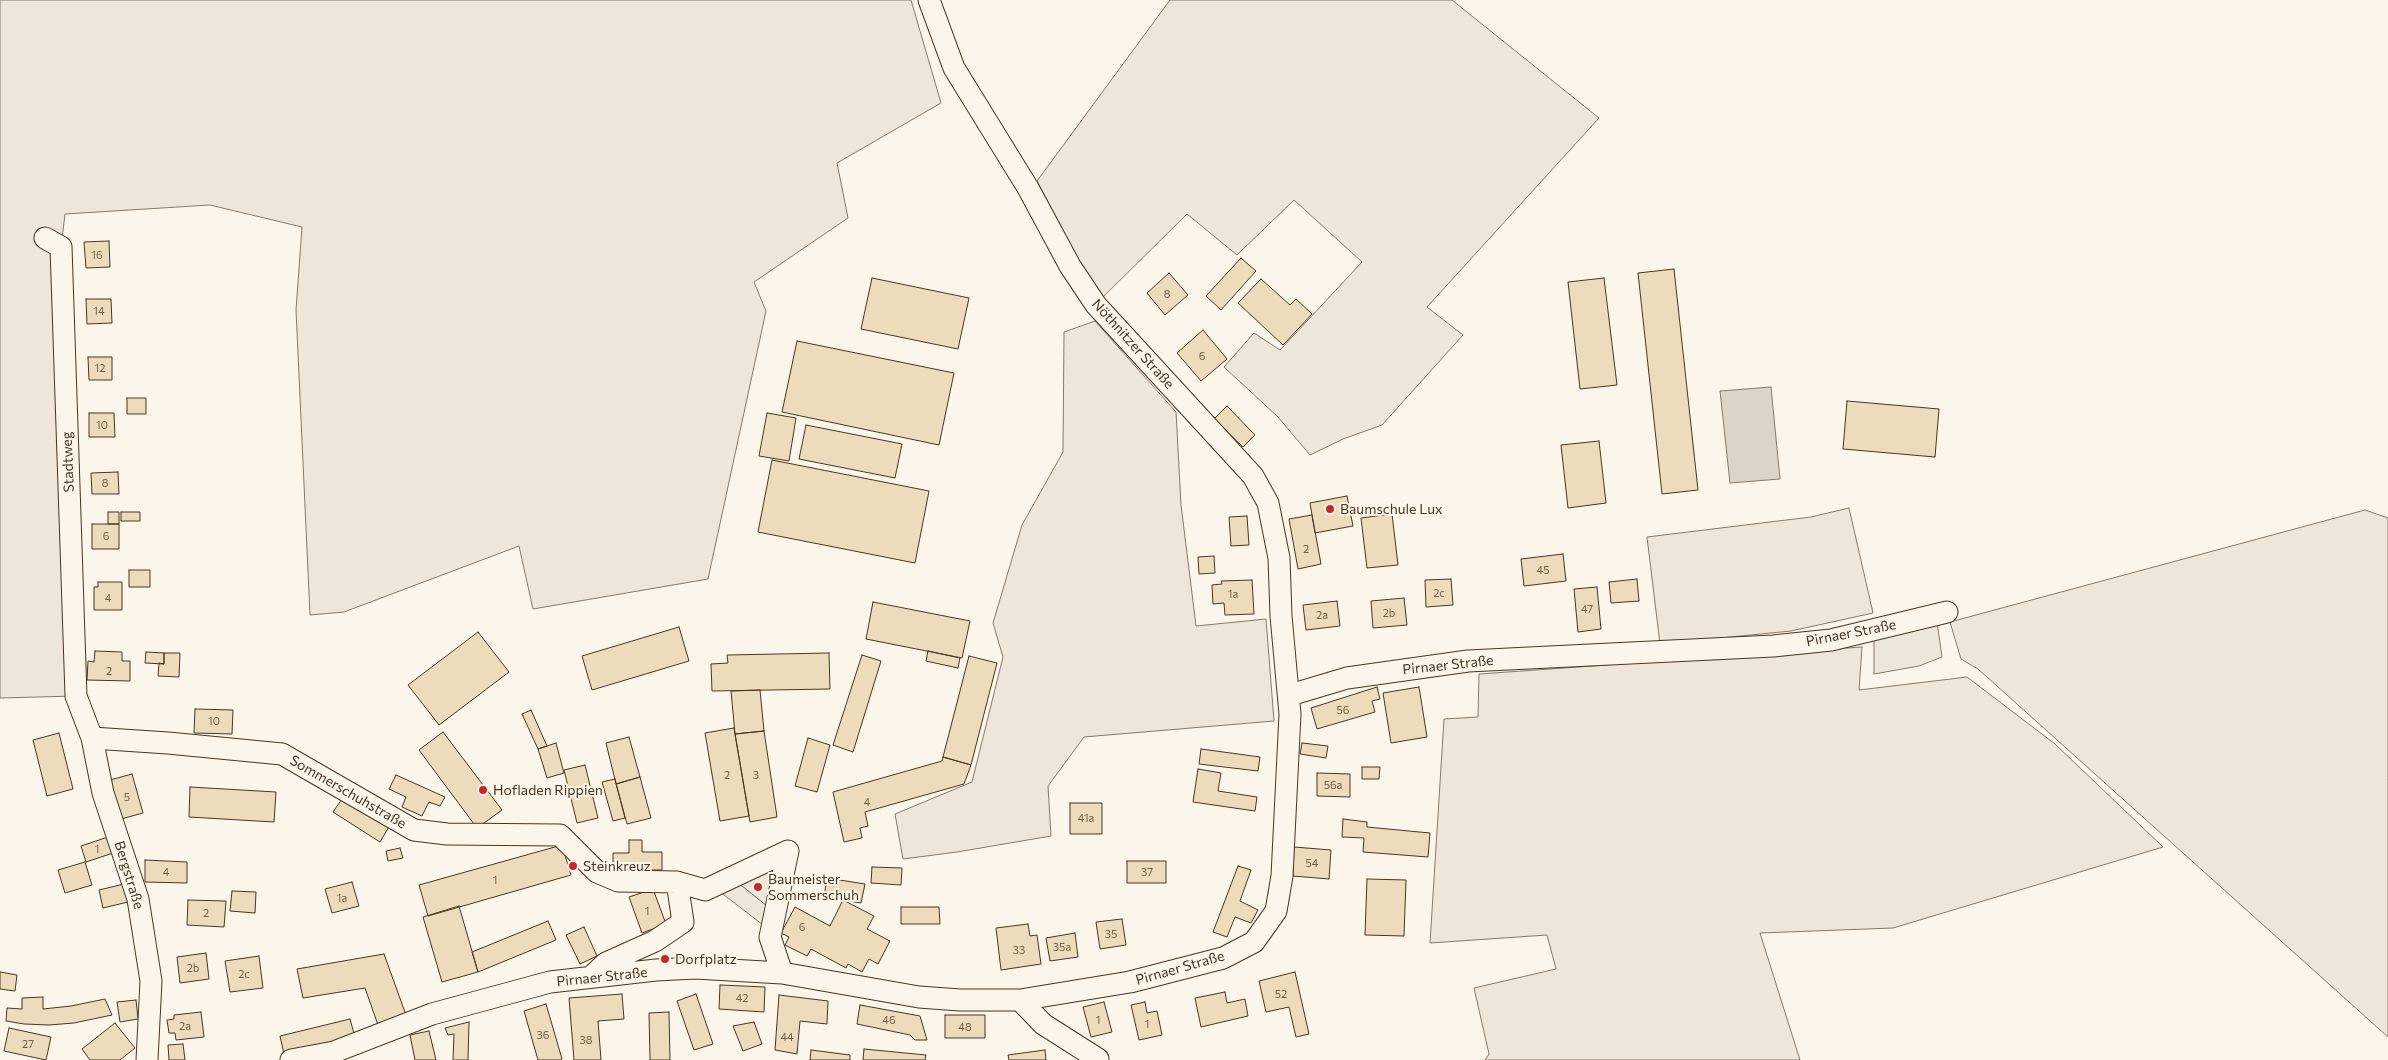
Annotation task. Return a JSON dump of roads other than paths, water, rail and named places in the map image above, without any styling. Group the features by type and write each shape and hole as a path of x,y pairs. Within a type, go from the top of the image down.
{"street":[{"name":"Nöthnitzer Straße","path":"929,0 954,68 1028,188 1080,282 1096,305 1253,476 1268,502 1279,558 1281,616 1290,695"},
{"name":"Stadtweg","path":"45,238 61,247 76,696"},
{"name":"Pirnaer Straße","path":"291,1060 334,1052 432,1014 550,982 592,976 695,968 782,973 919,997 960,1000 1020,1000 1130,982 1223,958 1254,942 1276,911 1282,876 1290,695 1347,678 1468,661 1773,646 1831,640 1947,612"},
{"name":"Bergstraße","path":"76,696 92,738 103,793 138,899 151,981 147,1060"},
{"name":"Sommerschuhstraße","path":"92,738 282,754 414,830 446,834 560,835 597,872 618,881 677,882"},
{"path":"592,976 606,963 655,941 683,922 677,882 705,890 788,851 770,937 782,973"},
{"path":"1020,1000 1043,1024 1098,1059"}],"place":[{"name":"Baumschule Lux","path":"1330,509"},
{"name":"Hofladen Rippien","path":"483,790"},
{"name":"Steinkreuz","path":"573,866"},
{"name":"Baumeister Sommerschuh","path":"758,887"},
{"name":"Dorfplatz","path":"665,959"}]}
